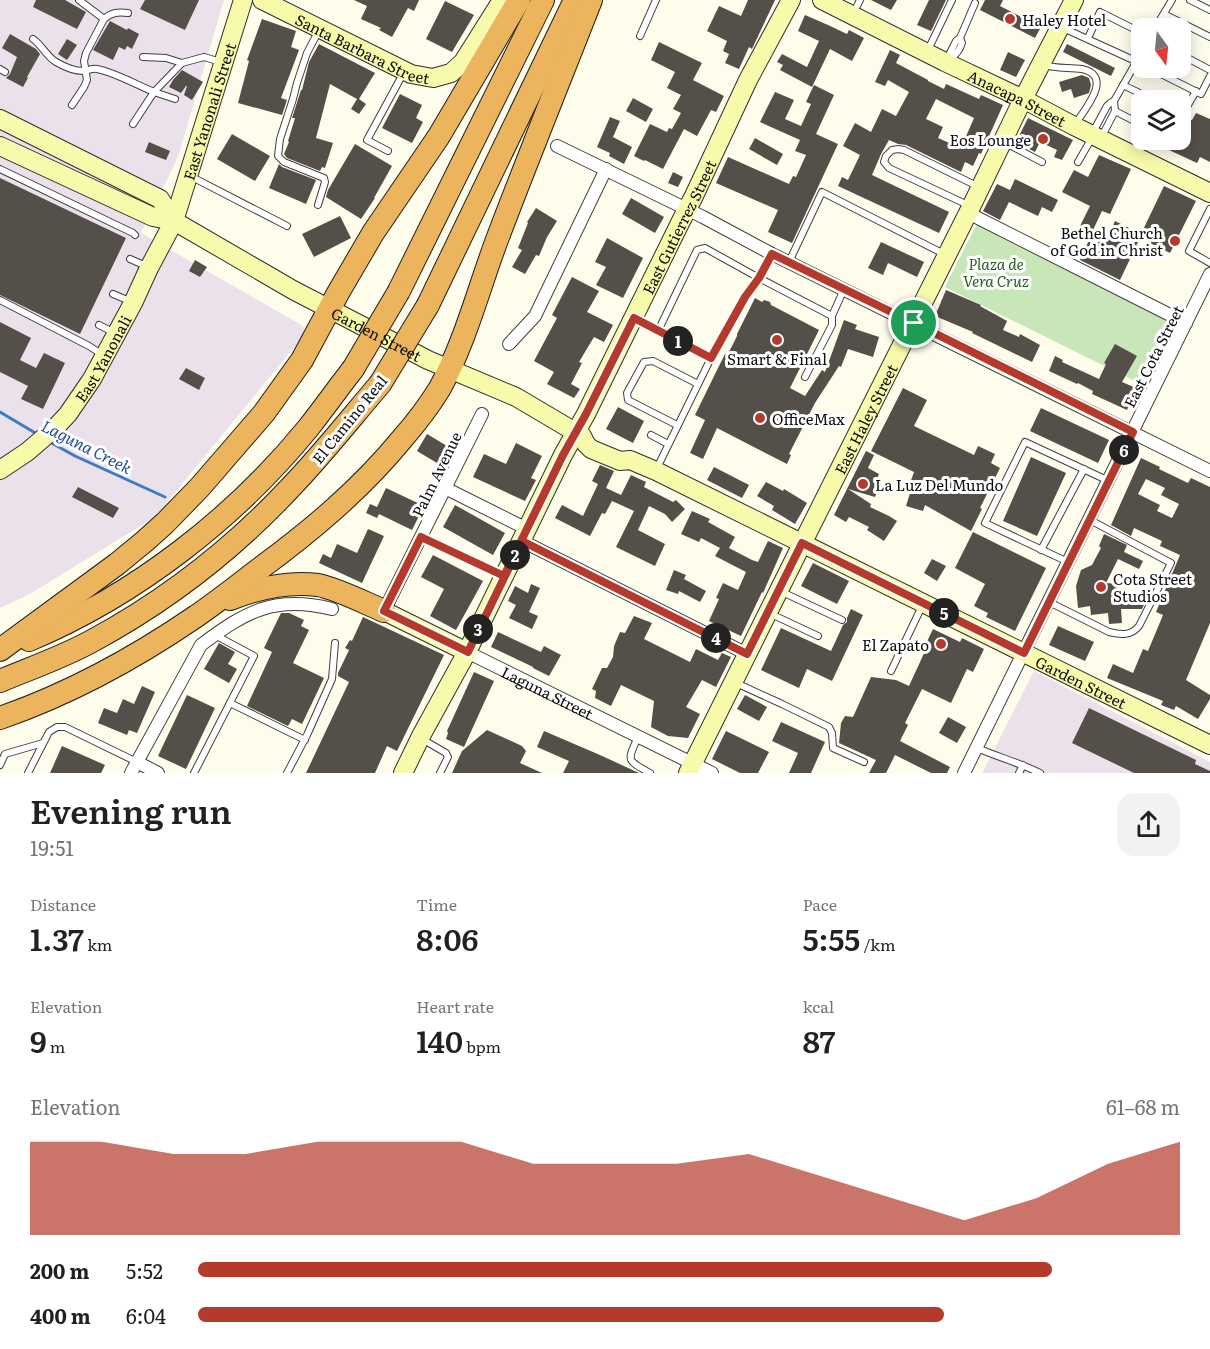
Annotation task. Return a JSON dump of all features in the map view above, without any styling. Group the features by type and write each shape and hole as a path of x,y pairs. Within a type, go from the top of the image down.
{"highway":[{"path":"0,651 117,564 165,523 222,463 264,413 302,360 374,233 439,136 519,0"},
{"name":"El Camino Real","path":"0,651 58,627 146,576 236,503 275,465 308,428 353,369 399,291 543,0"},
{"name":"El Camino Real","path":"0,681 93,641 158,601 211,562 252,526 333,441 380,384 428,305 575,0"},
{"path":"197,616 328,516 366,480 424,413 440,387 459,347 497,239 591,0"},
{"path":"0,718 64,693 126,660 197,616 246,593 297,584 319,585 384,611"}],"main road":[{"name":"East Yanonali Street","path":"174,221 243,0"},
{"name":"Santa Barbara Street","path":"262,0 404,71 433,78 451,73 464,62 502,0"},
{"name":"East Gutierrez Street","path":"406,772 420,738 468,652 563,455 579,434 688,210 747,80 790,0"},
{"name":"Anacapa Street","path":"822,0 856,8 927,52 950,60 1074,126 1210,194"},
{"name":"East Haley Street","path":"690,768 1074,0"},
{"name":"Garden Street","path":"0,119 160,200 174,221"},
{"name":"Garden Street","path":"0,146 153,218 174,221 263,274 329,309 448,369 516,397 579,434 596,437 625,451 630,460 1210,745"},
{"name":"East Yanonali","path":"0,470 27,452 55,428 79,399 105,356 174,221"},
{"name":"Laguna Street","path":"384,611 468,652"}],"street":[{"path":"557,146 1210,471"},
{"path":"509,344 535,316 606,169"},
{"path":"970,210 1186,323"},
{"name":"East Cota Street","path":"964,773 1210,274"},
{"name":"Palm Avenue","path":"384,611 482,414"},
{"path":"445,488 524,535 747,654"},
{"path":"158,773 134,767 201,645 246,614 271,606 303,603 332,609"},
{"name":"Laguna Street","path":"468,652 638,736 690,768 712,773"}],"lane":[{"path":"79,0 104,19"},
{"path":"640,36 656,0"},
{"path":"927,52 952,0"},
{"path":"1161,18 1172,0"},
{"path":"1190,0 1210,10"},
{"path":"950,60 962,43 960,38 975,3"},
{"path":"72,105 87,80 84,71 86,53 104,19 116,12 128,14"},
{"path":"1088,38 1100,12 1131,28"},
{"path":"1164,14 1210,37"},
{"path":"1061,27 1131,58"},
{"path":"318,206 325,182 324,178 284,162 278,156 280,139 297,82 319,28"},
{"path":"33,39 54,61 73,69 104,71 175,99"},
{"path":"142,57 166,58 182,63"},
{"path":"133,124 154,92 182,63 204,57 222,62"},
{"path":"1191,60 1210,70"},
{"path":"1041,65 1084,69 1095,77 1096,93 1074,126"},
{"path":"388,152 367,140 404,71"},
{"path":"1095,136 1107,106 1114,100 1131,74"},
{"path":"1169,78 1201,94 1210,76"},
{"path":"1123,85 1133,90"},
{"path":"1191,99 1196,91"},
{"path":"1078,162 1115,111 1114,100"},
{"path":"1115,111 1131,119"},
{"path":"1004,142 1042,162"},
{"path":"970,210 889,168 884,162 885,159 892,150 904,150 981,188"},
{"path":"0,169 135,236"},
{"path":"189,176 287,226"},
{"path":"789,262 822,192 946,255"},
{"path":"1210,210 1189,251 1210,263"},
{"path":"658,331 697,250 705,248 832,316"},
{"path":"656,471 711,358 772,254"},
{"path":"130,259 149,268"},
{"path":"806,377 832,325 832,316 844,289"},
{"path":"113,294 133,303"},
{"path":"0,300 105,356"},
{"path":"634,318 711,358"},
{"path":"99,325 116,334"},
{"path":"678,425 628,400 627,393 644,362 653,361 698,384"},
{"path":"651,435 668,444"},
{"path":"1068,562 985,523 1025,442 1109,481"},
{"path":"1041,550 1084,469"},
{"path":"1049,602 1108,632 1131,633 1139,626 1171,563 1090,520"},
{"path":"421,537 504,576"},
{"path":"779,590 842,620"},
{"path":"891,671 923,603"},
{"path":"768,612 818,636"},
{"path":"194,773 254,656 215,635"},
{"path":"287,773 332,679 335,643"},
{"path":"733,682 829,727 832,733 833,748 864,762"},
{"path":"230,703 304,740"},
{"path":"28,773 49,732 57,727 65,727 134,767"},
{"path":"638,736 630,760 632,764 650,773"},
{"path":"420,738 446,753 448,757 440,773"},
{"path":"0,765 3,755 44,743"},
{"path":"977,747 1040,773"},
{"path":"1019,773 1023,765"}],"shaded area":[{"path":"0,0 224,0 178,157 141,233 303,326 305,334 155,517 30,594 0,608"},
{"path":"1034,671 1210,762 1210,773 982,773"}],"green space":[{"name":"Plaza de Vera Cruz","path":"978,222 1177,322 1145,386 945,287"}],"building":[{"path":"36,0 65,0 86,12 77,29 33,7"},
{"path":"145,0 199,0 185,30 140,9"},
{"path":"354,0 419,0 414,11 408,8 392,37 379,30 381,28 361,19 367,6"},
{"path":"748,0 775,0 752,49 749,47 739,69 725,63 729,54 723,51 727,41 707,31 719,6 741,16"},
{"path":"871,0 897,0 891,10"},
{"path":"929,0 946,0 931,31 917,25"},
{"name":"Haley Hotel","path":"985,0 1003,0 1000,6 1041,27 1035,38 980,10"},
{"path":"445,1 474,15 452,52 426,39"},
{"path":"805,15 847,34 849,30 864,38 852,61 830,49 812,87 780,70 783,65 777,62 782,54 807,67 819,41 798,31"},
{"path":"262,19 296,31 291,47 299,50 281,98 287,100 282,115 238,103 249,61 247,60"},
{"path":"110,21 139,34 132,49 127,46 125,50 119,47 113,60 93,50"},
{"path":"10,34 36,49 40,54 23,87 6,78 17,57 2,48"},
{"path":"67,39 77,45 67,60 58,54"},
{"path":"659,42 702,63 693,80 724,96 716,112 711,110 697,136 684,129 663,169 634,156 650,124 667,132 669,128 672,129 681,113 673,109 681,95 667,88 675,72 651,60"},
{"path":"319,44 375,73 359,99 366,104 359,114 351,109 357,99 330,84 316,138 333,143 325,168 322,167 320,171 287,158 284,154 309,62"},
{"path":"1067,44 1115,68 1111,76 1063,52"},
{"path":"890,50 900,55 896,63 944,89 946,84 979,99 981,95 1003,105 981,154 979,153 973,166 965,162 961,172 906,145 889,140 881,154 872,175 949,212 939,233 838,186 842,177 848,180 860,155 843,146 855,123 871,132 882,109 896,116 909,92 888,80 885,86 875,82","holes":["936,99 974,118 961,148 938,138 943,127 926,119"]},
{"path":"1008,52 1025,60 1016,77 1000,70"},
{"path":"182,70 203,82 192,100 184,95 187,86 181,93 169,87"},
{"path":"1082,75 1089,78 1091,85 1089,93 1074,98 1071,89 1062,92 1059,82"},
{"path":"814,85 834,95 816,134 838,144 792,243 768,232 778,210 716,183 728,157 789,184 793,176 796,177 806,155 795,151 800,140 760,122 775,92 794,100 785,119 801,126 811,104 806,102"},
{"path":"400,94 422,105 416,118 423,122 412,143 382,128"},
{"path":"633,98 653,109 646,122 626,111"},
{"path":"1196,113 1210,119 1210,162 1200,157 1197,163 1169,150 1191,150 1192,120"},
{"path":"610,117 620,121 613,137 632,147 624,164 609,156 610,153 597,147"},
{"path":"1028,118 1073,140 1062,160 1054,157 1057,150 1040,142 1035,152 1016,142"},
{"path":"232,134 270,156 255,181 217,159"},
{"path":"755,138 783,154 777,165 749,149"},
{"path":"149,142 170,151 166,160 145,152"},
{"path":"355,144 392,166 361,219 326,197"},
{"path":"1099,155 1131,169 1110,214 1102,211 1093,230 1108,237 1115,221 1141,234 1164,186 1196,201 1170,253 1140,238 1120,280 1080,260 1090,238 1077,232 1090,206 1062,192 1074,170 1088,177"},
{"path":"279,164 316,180 306,204 269,188"},
{"path":"673,172 683,177 678,187 668,183"},
{"path":"0,178 126,238 80,334 0,295"},
{"path":"1015,179 1058,200 1052,212 1042,207 1038,216 1009,202 1000,220 983,211 997,184 1010,190"},
{"path":"631,198 664,217 655,233 622,214"},
{"path":"536,208 557,221 539,256 536,255 525,274 512,267 522,250 518,248 527,222"},
{"path":"340,216 351,238 314,257 302,234"},
{"path":"607,238 643,258 623,298 596,285 606,267 595,262"},
{"path":"881,242 924,262 917,277 888,263 883,275 868,268"},
{"path":"195,260 207,267 200,277 189,271"},
{"path":"572,277 599,291 587,312 613,325 604,342 594,337 579,362 582,363 571,384 580,389 574,398 547,384 554,372 534,361 557,318 552,315"},
{"path":"946,290 981,305 1007,321 1003,330 1019,337 1020,334 1040,345 1032,362 973,332 935,316"},
{"path":"755,298 762,302 764,300 770,302 771,305 819,330 790,388 805,396 822,370 825,372 844,320 857,325 855,329 879,337 873,357 848,349 841,367 839,366 815,403 789,454 791,455 787,464 717,428 703,459 690,453 705,420 695,415"},
{"path":"0,322 31,338 20,360 36,368 44,353 65,363 43,409 21,399 28,386 0,372"},
{"path":"1115,344 1137,356 1122,382 1136,388 1127,410 1092,394 1093,391 1078,383 1049,371 1055,356 1063,360 1062,362 1099,379 1106,364 1104,363"},
{"path":"186,368 205,378 199,390 179,379"},
{"path":"903,388 927,400 914,426 974,455 978,446 995,454 991,463 1000,468 971,531 925,505 923,511 906,506 911,490 908,489 914,472 871,451"},
{"path":"618,407 644,421 633,443 606,429"},
{"path":"1041,408 1109,440 1098,463 1030,431"},
{"path":"427,434 452,449 442,466 417,451"},
{"path":"516,443 542,456 531,478 536,480 525,501 473,477 484,454 506,464"},
{"path":"866,451 874,455 868,468 879,474 875,483 880,486 875,497 848,489 871,504 870,507 897,521 884,541 867,530 869,527 849,517 846,522 834,515"},
{"path":"1031,457 1066,473 1037,536 1003,521"},
{"path":"1141,458 1188,483 1191,478 1210,487 1210,623 1186,680 1210,695 1198,719 1176,706 1174,710 1161,705 1163,701 1107,678 1113,664 1133,673 1143,649 1148,651 1163,615 1156,612 1180,555 1160,546 1162,541 1134,528 1131,536 1111,525","holes":["1146,479 1165,488 1161,495 1179,504 1172,518 1157,511 1160,505 1138,494"]},
{"path":"600,465 614,471 606,488 621,495 631,475 646,482 644,487 673,502 676,500 685,509 672,522 665,514 649,506 638,530 665,544 655,566 616,547 634,511 612,501 605,514 602,513 590,536 555,518 562,505 583,516 598,484 592,481"},
{"path":"714,467 749,485 742,498 707,480"},
{"path":"766,482 783,491 784,489 807,503 795,524 772,510 774,506 757,496"},
{"path":"78,487 119,508 113,518 72,497"},
{"path":"386,488 424,506 412,530 379,514 377,518 366,513 370,504 377,507"},
{"path":"455,505 505,533 493,555 443,527"},
{"path":"692,511 710,519 708,522 735,537 729,548 752,560 758,562 768,541 783,548 741,636 709,621 723,583 738,590 746,572 715,556 720,548 701,538 699,542 681,534"},
{"path":"368,529 384,536 362,583 319,563 323,554 331,558 337,544 357,553"},
{"path":"973,532 1046,568 1015,631 986,617 988,613 974,606 985,584 955,568"},
{"path":"1104,534 1127,545 1124,552 1143,561 1139,569 1118,559 1106,583 1118,584 1118,591 1148,593 1142,609 1121,609 1122,623 1109,624 1108,613 1091,615 1090,606 1078,608 1076,586 1081,570 1092,565 1101,548 1099,546"},
{"path":"433,555 483,581 456,630 430,616 444,589 421,577"},
{"path":"932,559 946,566 937,581 924,573"},
{"path":"813,563 849,581 837,604 801,586"},
{"path":"674,570 686,575 684,579 706,591 700,602 679,591 678,594 666,590"},
{"path":"531,584 540,588 529,612 538,616 532,629 509,618 516,605 508,601 515,586 528,593"},
{"path":"851,609 863,615 832,681 807,669 799,688 761,670 781,628 831,651 843,625 847,622"},
{"path":"281,613 289,613 304,620 301,626 309,630 293,663 324,678 302,724 292,719 288,726 247,706 272,652 264,648"},
{"path":"634,616 652,623 644,639 690,662 696,649 718,660 722,653 731,657 716,687 702,680 686,707 700,714 688,738 668,736 651,727 654,701 621,685 611,706 595,698 596,691 592,689 602,668 607,668 613,657 614,646 620,632 625,633"},
{"path":"363,617 444,655 397,751 387,746 375,773 306,773 349,682 338,676 338,673 349,650 345,648 350,640 352,641"},
{"path":"1058,626 1094,642 1085,661 1049,645"},
{"path":"933,629 960,642 962,638 984,649 973,672 967,669 951,703 922,689 905,723 908,725 900,741 950,767 947,773 931,773 895,755 886,773 869,773 876,760 839,743 841,723 845,716 853,717 871,677 896,680 909,686"},
{"path":"498,632 541,652 544,646 561,655 549,676 491,647"},
{"path":"219,643 235,652 228,664 237,669 229,683 204,669"},
{"path":"474,672 494,681 464,747 446,739 447,731"},
{"path":"142,686 155,692 137,733 129,730 127,735 98,723 104,708 117,713 123,699 134,704"},
{"path":"187,695 215,708 186,769 158,756"},
{"path":"745,695 767,707 759,721 737,709"},
{"path":"1089,708 1196,760 1195,764 1210,773 1134,773 1072,743"},
{"path":"948,717 966,727 957,743 939,733"},
{"path":"781,722 825,742 811,773 789,773 798,753 772,741"},
{"path":"487,730 522,746 526,751 520,763 542,773 452,773 462,751"},
{"path":"544,731 639,773 563,773 569,761 537,747"},
{"path":"726,731 769,752 758,773 740,773 712,759"},
{"path":"62,746 105,765 101,773 50,773"}],"waterway":[{"name":"Laguna Creek","path":"0,412 37,434"},
{"name":"Laguna Creek","path":"48,441 75,456 165,497"}],"place":[{"name":"Haley Hotel","path":"1010,19"},
{"name":"Eos Lounge","path":"1043,139"},
{"name":"Bethel Church of God in Christ","path":"1175,241"},
{"name":"Smart & Final","path":"777,340"},
{"name":"OfficeMax","path":"760,418"},
{"name":"La Luz Del Mundo","path":"863,484"},
{"name":"Cota Street Studios","path":"1101,587"},
{"name":"El Zapato","path":"941,644"}],"route":[{"path":"772,254 914,323 1133,432 1024,653 802,543 747,654 522,541 468,652 384,611 421,537 504,576 634,318 711,358 772,254"}]}
